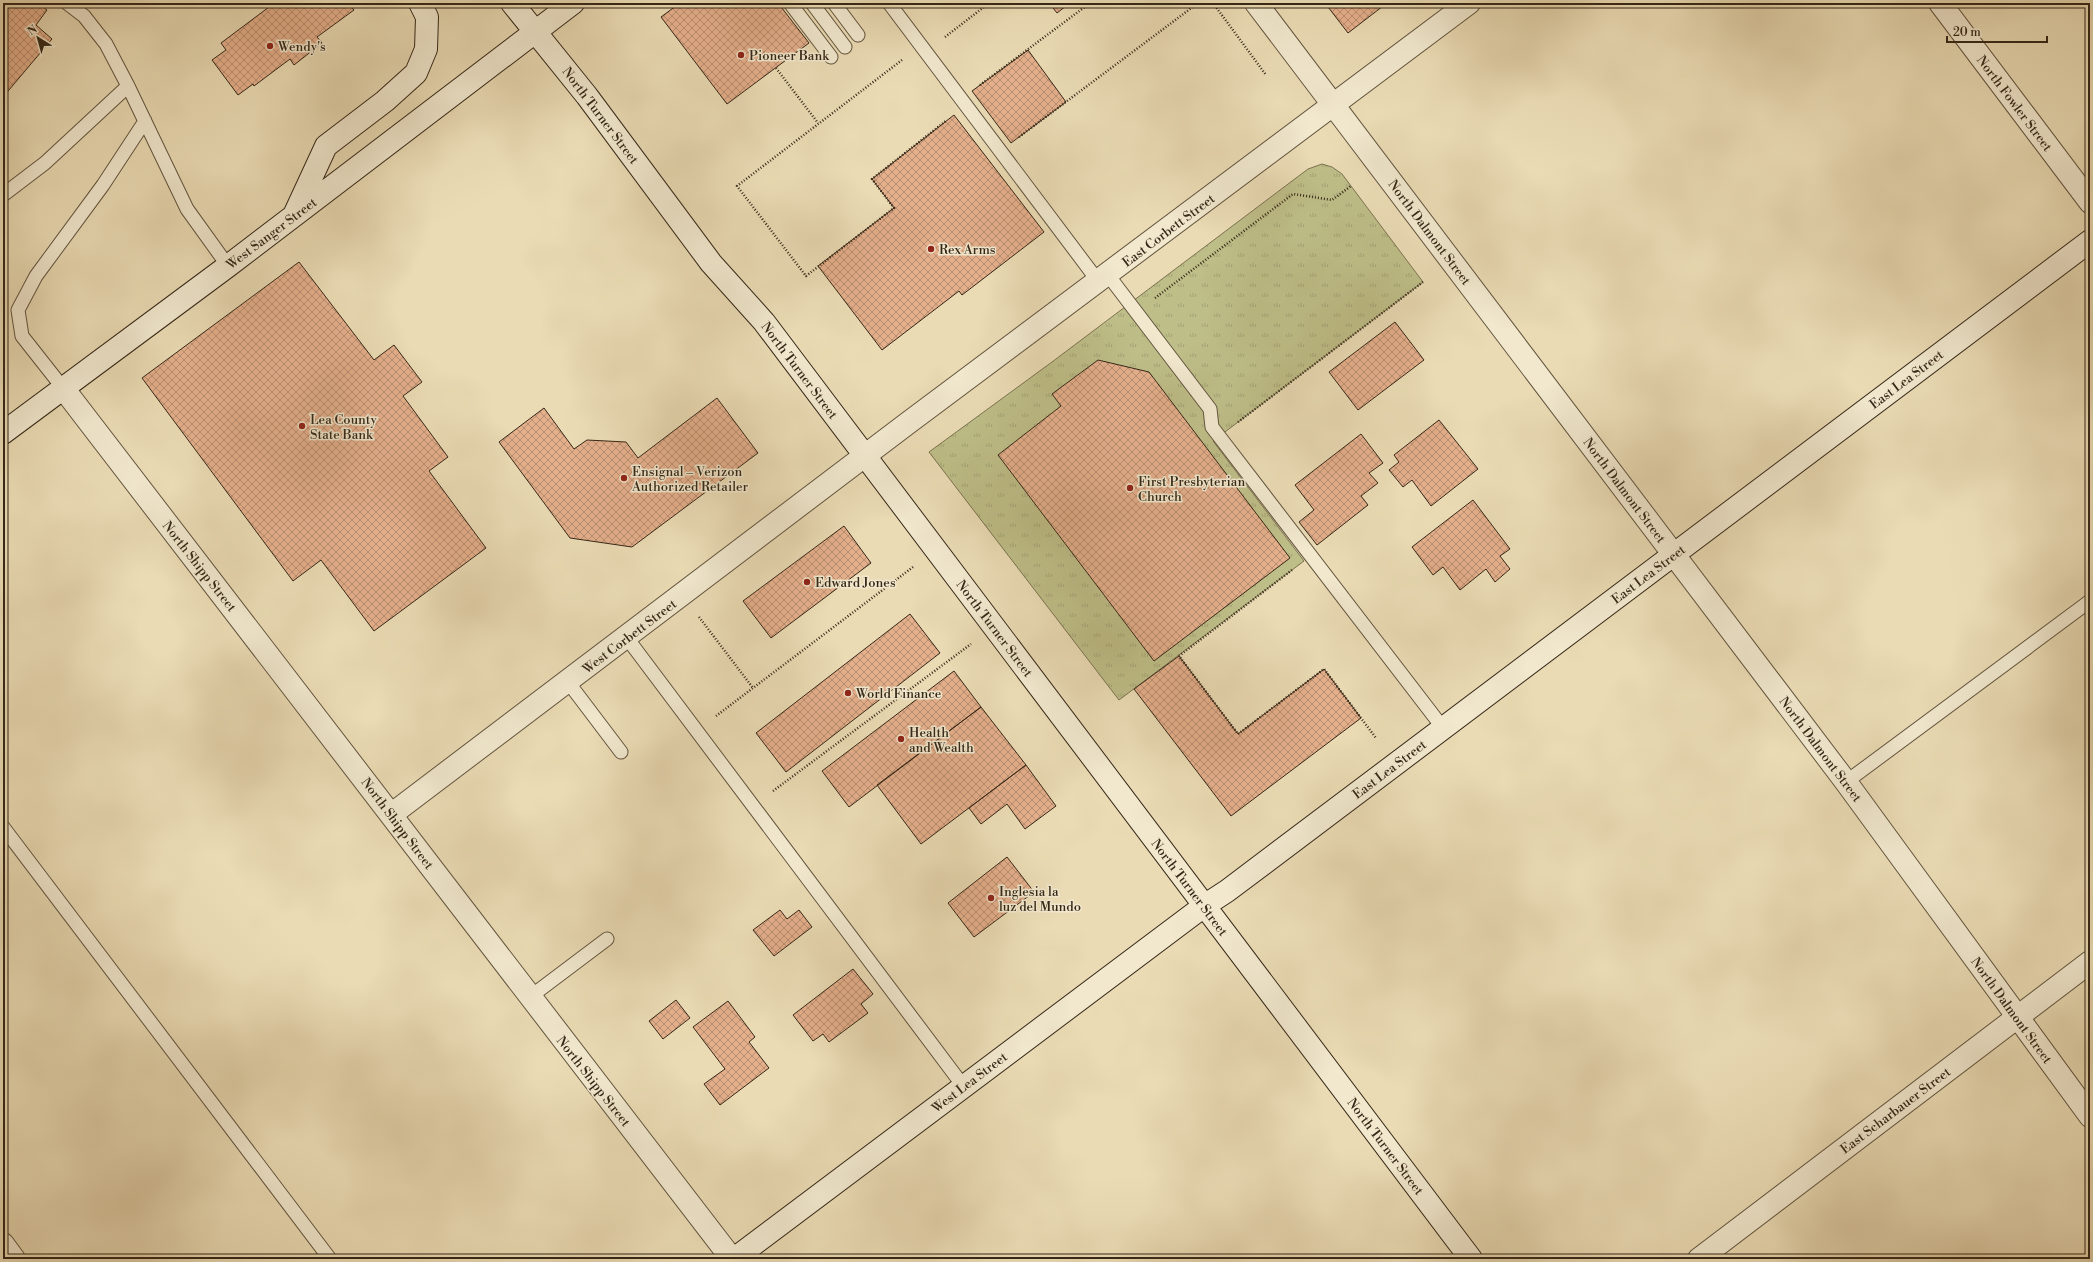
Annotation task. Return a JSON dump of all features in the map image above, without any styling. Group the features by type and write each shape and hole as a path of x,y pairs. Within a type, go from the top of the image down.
{"street":[{"path":"293,216 326,146 385,101 416,72 426,49 427,17 420,3"},
{"name":"North Turner Street","path":"512,3 537,31 587,96 711,263 764,322 1471,1259"},
{"name":"West Sanger Street","path":"3,433 228,266 573,3"},
{"name":"North Dalmont Street","path":"1256,3 1846,782 2016,1018 2090,1116"},
{"name":"East Corbett Street","path":"865,456 1469,3"},
{"name":"North Fowler Street","path":"1940,3 2090,202"},
{"name":"East Lea Street","path":"1204,906 1227,891 2090,241"},
{"name":"North Shipp Street","path":"63,388 733,1259"},
{"name":"West Corbett Street","path":"392,814 627,638 865,456"},
{"name":"West Lea Street","path":"733,1259 1204,906"},
{"name":"East Scharbauer Street","path":"1699,1259 2090,962"},
{"path":"3,1244 14,1259"}],"lane":[{"path":"67,3 84,16 106,44 145,121 186,209 228,266"},
{"path":"790,3 831,57"},
{"path":"812,3 845,47"},
{"path":"834,3 858,35"},
{"path":"889,3 1000,151 1103,278 1136,312 1210,409 1212,427 1218,437 1443,728"},
{"path":"3,195 45,164 128,86"},
{"path":"63,388 22,336 18,310 36,276 103,185 145,121"},
{"path":"1846,782 2090,601"},
{"path":"627,638 964,1087"},
{"path":"568,682 621,752"},
{"path":"3,827 330,1259"},
{"path":"530,997 607,939"}],"path":[{"path":"942,39 989,3"},
{"path":"978,86 1090,3"},
{"path":"1000,151 1198,3"},
{"path":"1213,3 1266,75"},
{"path":"902,59 737,186 806,276 894,208 872,179 948,120"},
{"path":"776,68 818,123"},
{"path":"1136,312 1293,194 1332,200 1351,186"},
{"path":"1218,437 1423,282"},
{"path":"697,731 936,550"},
{"path":"1298,565 1179,656 1238,734 1324,669 1376,738"},
{"path":"682,596 753,688"},
{"path":"753,806 994,627"}],"green space":[{"path":"1322,164 1332,167 1342,174 1423,282 1213,441 1304,561 1119,700 929,452 1052,362 1308,169"}],"building":[{"path":"3,3 38,3 47,10 36,25 52,39 3,97"},
{"name":"Wendy's","path":"272,3 348,3 354,10 317,37 322,43 294,65 290,59 254,86 253,84 238,95 212,60 226,50 221,43 273,4"},
{"name":"Pioneer Bank","path":"680,3 778,3 809,43 727,104 661,17"},
{"path":"1049,3 1070,3 1057,13"},
{"path":"1325,3 1387,3 1348,33"},
{"path":"1028,50 1066,102 1011,143 972,91"},
{"name":"Rex Arms","path":"954,115 1044,232 962,295 959,291 882,350 818,266 894,208 872,179"},
{"name":"Lea County State Bank","path":"299,262 374,360 394,345 422,382 403,396 448,457 429,471 486,548 374,631 321,560 293,581 142,378"},
{"path":"1395,322 1424,360 1358,410 1329,372"},
{"name":"First Presbyterian Church","path":"1098,360 1149,372 1290,558 1154,661 998,455 1061,406 1052,394"},
{"name":"Ensignal – Verizon Authorized Retailer","path":"717,398 758,453 632,547 570,538 499,442 544,408 574,449 587,440 626,442 638,458"},
{"path":"1439,420 1478,469 1431,506 1412,480 1403,487 1389,470 1399,462 1394,455"},
{"path":"1361,434 1383,463 1369,473 1378,483 1361,496 1368,505 1317,545 1299,522 1314,510 1295,485"},
{"path":"1473,500 1510,549 1500,556 1510,569 1495,582 1486,569 1460,590 1443,567 1433,575 1412,547"},
{"name":"Edward Jones","path":"844,526 871,563 771,638 743,601"},
{"name":"World Finance","path":"910,614 940,653 786,772 756,733"},
{"path":"1179,656 1238,734 1324,669 1361,718 1231,816 1134,689"},
{"name":"Health and Wealth","path":"954,671 981,707 849,807 822,771"},
{"path":"981,707 1026,765 921,844 877,785"},
{"path":"1026,765 1056,806 1025,829 1007,804 981,824 969,808"},
{"name":"Inglesia la luz del Mundo","path":"1007,857 1034,892 974,937 948,903"},
{"path":"780,910 787,919 799,910 812,927 774,956 753,930"},
{"path":"853,969 873,994 861,1004 868,1013 829,1042 823,1034 813,1041 793,1015"},
{"path":"676,1000 690,1018 663,1039 649,1021"},
{"path":"728,1001 755,1037 749,1042 769,1068 720,1105 704,1084 725,1069 693,1027"}],"place":[{"name":"Wendy's","path":"270,46"},
{"name":"Pioneer Bank","path":"741,55"},
{"name":"Rex Arms","path":"931,249"},
{"name":"Lea County State Bank","path":"302,426"},
{"name":"Ensignal – Verizon Authorized Retailer","path":"624,478"},
{"name":"First Presbyterian Church","path":"1130,488"},
{"name":"Edward Jones","path":"807,582"},
{"name":"World Finance","path":"848,693"},
{"name":"Health and Wealth","path":"901,739"},
{"name":"Inglesia la luz del Mundo","path":"991,898"}]}
